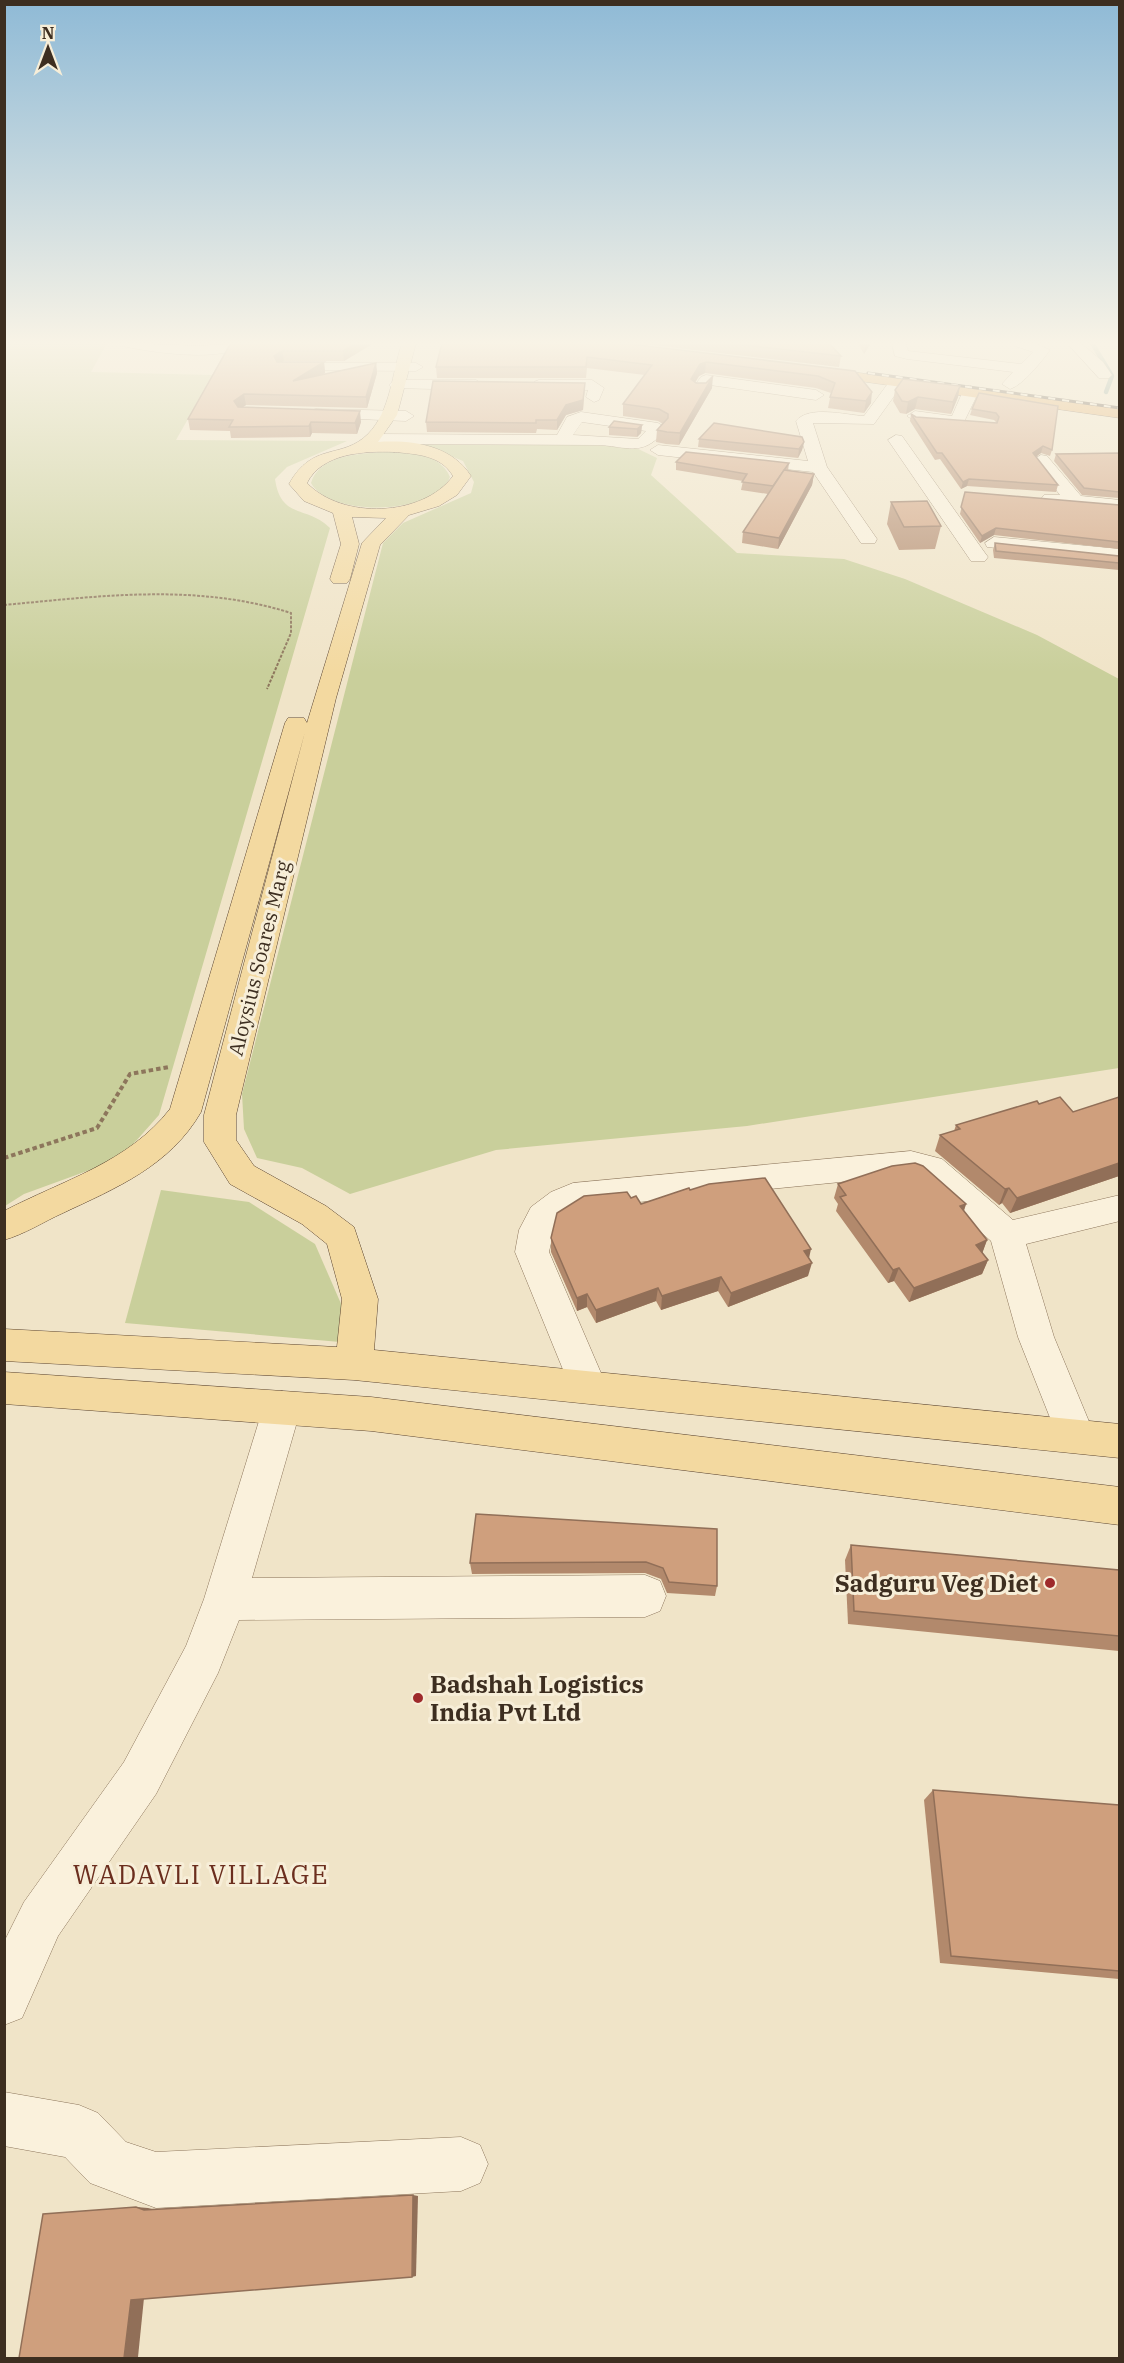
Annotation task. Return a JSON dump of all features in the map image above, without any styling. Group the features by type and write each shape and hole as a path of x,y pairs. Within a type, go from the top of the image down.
{"main road":[{"path":"345,453 315,462 302,473 298,484 304,494 319,504 361,512 404,510 447,496 458,487 462,476 458,467 447,458 433,453"},
{"name":"Aloysius Soares Marg","path":"297,1409 338,1364 360,1299 342,1237 314,1215 243,1175 220,1142 220,1115 294,775 350,544 341,510"},
{"name":"Aloysius Soares Marg","path":"314,698 371,543 404,510"},
{"name":"Aloysius Soares Marg","path":"4,1227 30,1212 133,1164 175,1129 185,1112 294,775"},
{"path":"199,1066 232,1066"},
{"path":"4,1345 338,1364 1119,1441"},
{"path":"4,1388 371,1414 1119,1506"}],"street":[{"path":"689,453 818,467"},
{"path":"814,453 818,467 868,539"},
{"path":"905,453 978,557"},
{"path":"1041,460 1075,501"},
{"path":"1027,497 1119,505"},
{"path":"994,543 1117,555 1097,503"},
{"path":"588,1387 532,1252 535,1228 547,1210 573,1196 911,1163 930,1168 1007,1235 1019,1291 1045,1363 1077,1436"},
{"path":"1007,1235 1119,1208"},
{"path":"4,2000 41,1919 140,1778 203,1658 297,1409"},
{"path":"225,1599 645,1596"},
{"path":"4,2119 79,2132 109,2164 156,2180 461,2164"}],"path":[{"path":"4,605 153,594 218,596 267,603 291,613 291,633 267,689"},
{"path":"4,1158 97,1128 130,1074 166,1068 199,1066"}],"green space":[{"path":"5,453 319,453 287,467 275,479 283,501 296,510 313,516 330,528 159,1115 120,1159 24,1194 5,1206"},
{"path":"413,453 439,463 450,477 440,490 425,499 404,505 359,507 339,502 322,494 311,483 315,474 322,467 331,461 351,455"},
{"path":"444,453 647,453 657,458 651,475 737,553 844,559 905,579 1037,635 1119,679 1119,1068 747,1126 496,1150 350,1194 302,1168 257,1158 244,1129 242,1094 383,543 403,523 471,493 474,482 463,461"},
{"path":"161,1190 249,1202 315,1244 342,1306 340,1342 125,1323"}],"building":[{"path":"685,453 698,453 789,463 773,486 742,482 747,474 676,462"},
{"path":"942,453 1033,453 1058,485 969,479 963,482"},
{"path":"1119,453 1119,492 1084,488 1056,454"},
{"path":"784,470 814,474 779,538 743,532"},
{"path":"965,492 1119,505 1119,542 996,528 982,536 961,507"},
{"path":"927,501 941,526 904,527 891,502"},
{"path":"995,543 1119,556 1119,563 996,551"},
{"path":"1060,1097 1073,1112 1119,1097 1119,1163 1017,1198 1009,1188 1005,1189 940,1135 960,1129 956,1125 1037,1101 1039,1104"},
{"path":"915,1163 923,1166 966,1204 960,1206 987,1240 976,1245 988,1260 914,1288 899,1268 893,1270 840,1197 846,1195 838,1184 892,1166"},
{"path":"765,1178 811,1249 804,1251 812,1263 731,1293 721,1277 662,1296 658,1288 596,1310 587,1294 577,1298 551,1238 557,1213 584,1196 627,1192 631,1198 636,1196 641,1204 689,1188 690,1190 709,1184"},
{"path":"476,1514 717,1529 717,1586 669,1582 663,1568 646,1562 470,1563"},
{"path":"851,1545 1119,1570 1119,1636 854,1611"},
{"path":"933,1790 1119,1805 1119,1971 951,1956"},
{"path":"413,2195 412,2277 131,2300 124,2358 19,2358 43,2214 136,2207 144,2210"}],"place":[{"name":"Sadguru Veg Diet","path":"1050,1583"},
{"name":"Badshah Logistics India Pvt Ltd","path":"418,1698"}],"district":[{"name":"WADAVLI VILLAGE","path":"201,1874"}]}
